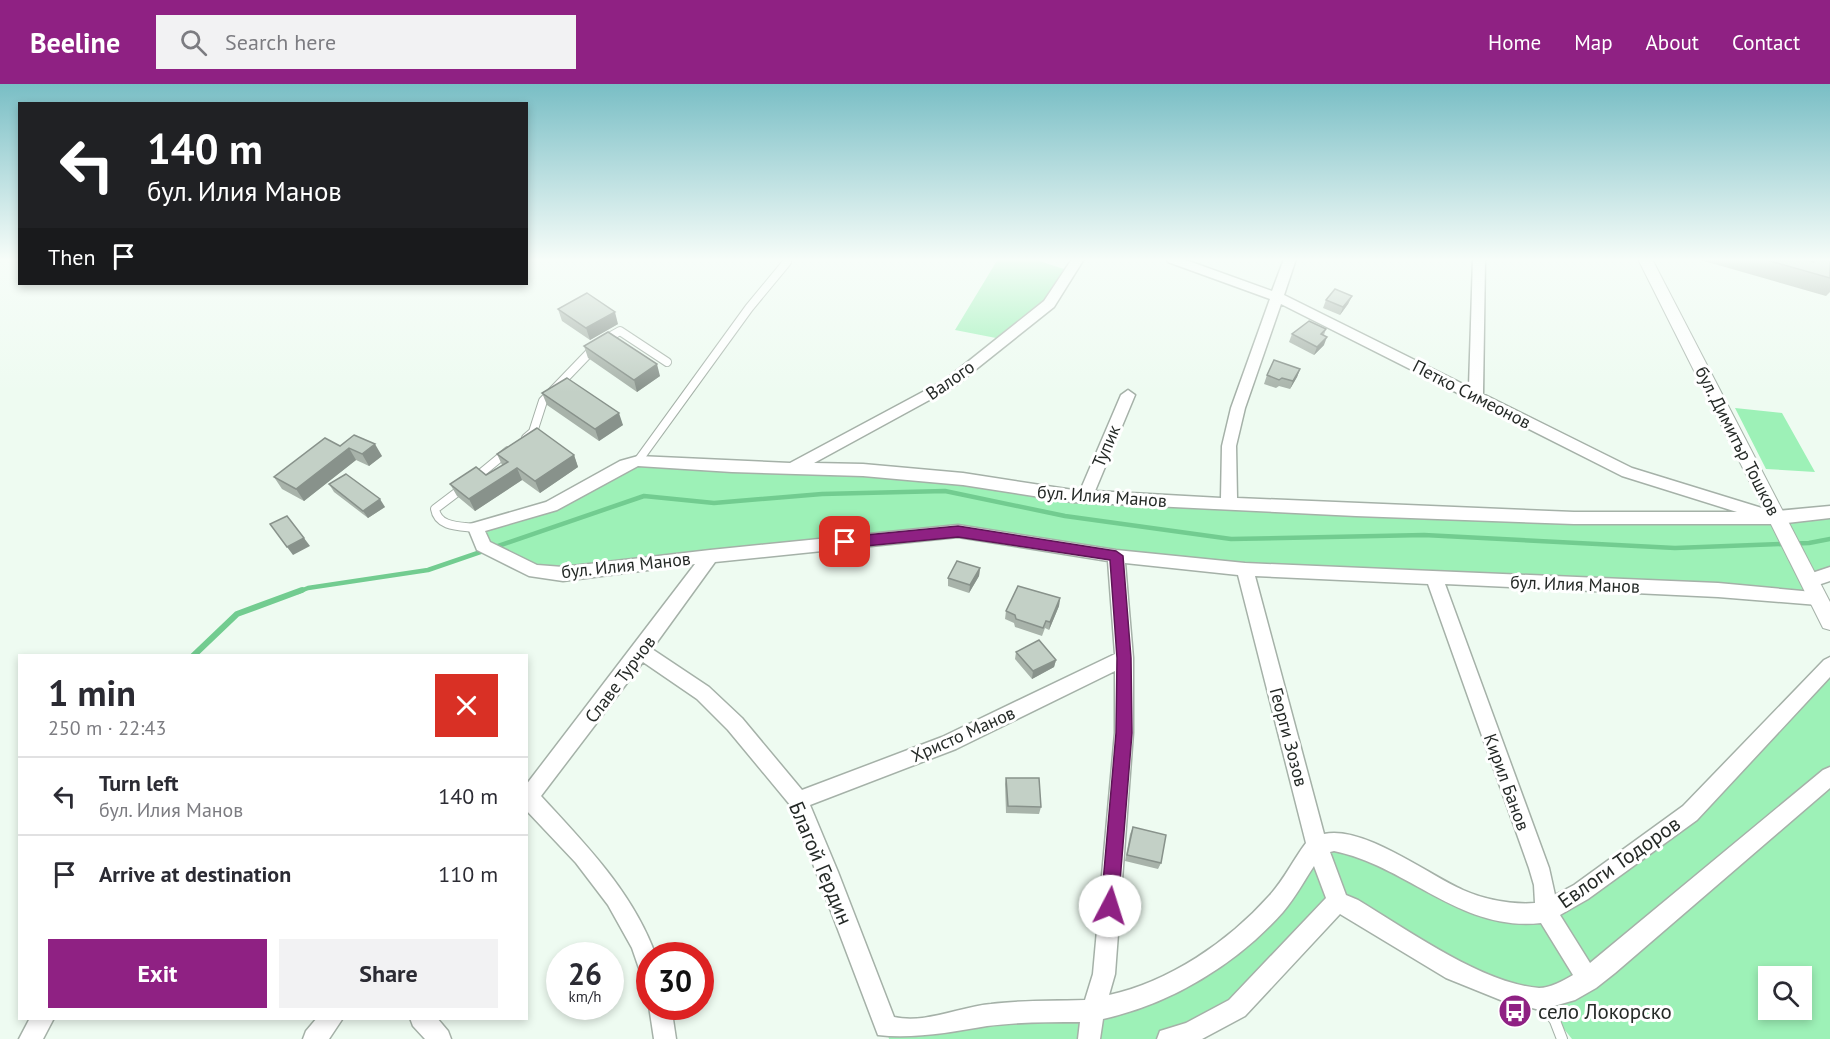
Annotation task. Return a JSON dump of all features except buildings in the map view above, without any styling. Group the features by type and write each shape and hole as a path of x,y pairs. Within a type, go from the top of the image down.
{"street":[{"name":"Валого","path":"794,467 950,382 1048,304"},
{"path":"1229,503 1228,446 1238,408 1275,304"},
{"name":"Петко Симеонов","path":"1290,304 1627,472 1779,521"},
{"path":"1476,396 1478,304"},
{"name":"бул. Димитър Тошков","path":"1668,304 1830,622"},
{"name":"Тупик","path":"1084,496 1128,395"},
{"name":"бул. Илия Манов","path":"1830,512 1779,521 1574,518 1084,496 1042,493 963,479 794,467 732,467 638,461 625,465 544,509 476,528 483,546 536,571 563,574 710,556 958,531 1116,556 1245,569 1718,590 1809,581 1830,574"},
{"name":"Славе Турчов","path":"528,800 710,556"},
{"path":"1089,1039 1093,1010 1105,963 1124,733 1124,658 1116,556"},
{"name":"Георги Зозов","path":"1245,569 1317,845 1338,903"},
{"name":"Кирил Банов","path":"1434,578 1539,868 1544,885 1546,912 1588,980"},
{"name":"Благой Гердин","path":"641,651 674,672 711,701 756,747 798,800 828,872 886,1027 910,1030 978,1016 1025,1011 1093,1010"},
{"name":"Христо Манов","path":"798,800 949,743 1124,658"},
{"name":"Евлоги Тодоров","path":"1317,845 1334,841 1353,845 1387,860 1459,899 1490,909 1527,914 1546,912 1581,892 1690,813 1830,665"},
{"path":"1168,1039 1191,1033 1237,1008 1328,909 1338,903 1351,907 1454,970 1503,990 1540,999 1567,992 1588,980 1830,776"},
{"path":"528,800 600,877 627,915 638,942"},
{"path":"1093,1010 1160,988 1194,970 1235,941 1275,905 1317,845"},
{"path":"30,1039 42,1020"},
{"path":"314,1039 330,1020"},
{"path":"423,1020 440,1039"},
{"path":"662,1020 665,1039"}],"lane":[{"path":"638,461 753,304"},
{"path":"476,528 443,523 436,516 435,509 533,432 543,401 601,342 620,331 667,362"},
{"path":"1540,999 1555,1022 1562,1039"}],"green space":[{"path":"971,304 1039,304 996,338 955,330"},
{"path":"1735,408 1782,413 1815,472 1766,469"},
{"path":"625,465 794,467 1042,493 1574,518 1830,512 1830,574 1810,581 1818,598 1245,569 984,534 535,571 483,546 476,528 537,512"},
{"path":"1830,665 1830,1039 1572,1039 1540,999 1503,990 1338,903 1237,1008 1168,1039 889,1039 886,1027 1093,1010 1194,971 1334,841 1431,882 1527,914 1639,851"}],"waterway":[{"path":"298,592 308,588 428,570 644,496 714,503 822,494 945,491 1065,516 1231,539 1424,535 1675,548 1809,543 1830,539"},
{"path":"195,654 237,614 302,590"}],"place":[{"name":"село Локорско","path":"1515,1011"}],"route":[{"path":"845,542 958,531 1116,556 1124,658 1124,733 1110,906"}]}
